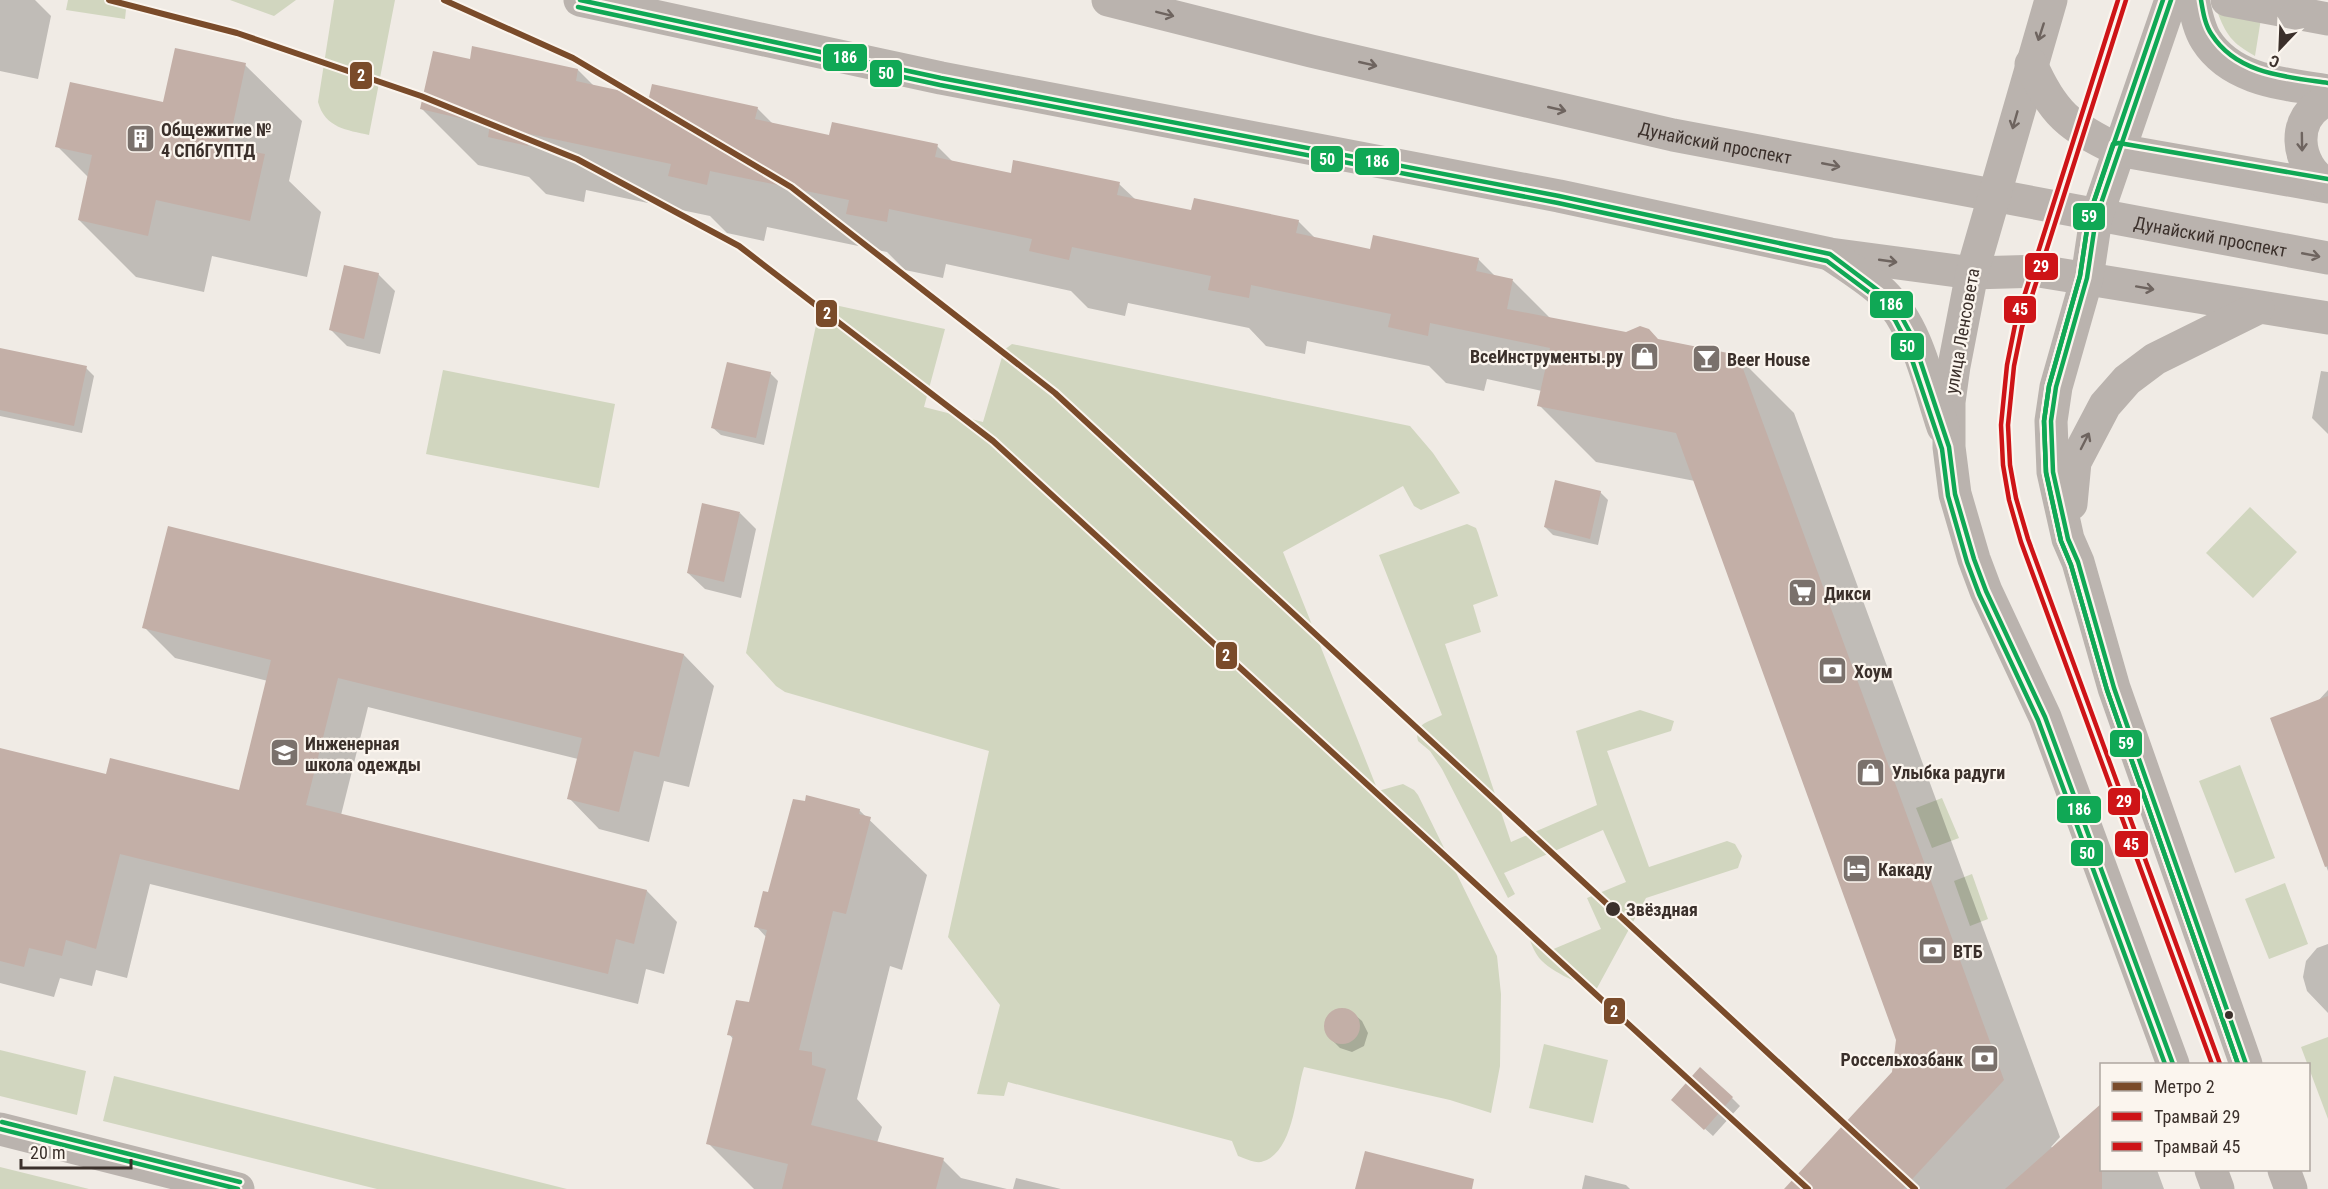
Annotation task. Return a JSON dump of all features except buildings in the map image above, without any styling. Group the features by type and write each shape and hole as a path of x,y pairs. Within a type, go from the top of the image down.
{"street":[{"path":"580,0 941,78 1559,196 1830,254 1971,273 2039,271 2328,318"},
{"name":"Дунайский проспект","path":"1108,0 1311,51 1673,135 2328,258"},
{"name":"улица Ленсовета","path":"2051,0 1971,273 1962,313 1949,402 1949,447 1955,494 1974,558 1986,591 2045,717 2172,1063"},
{"path":"2170,0 2096,218 2087,278 2056,387 2051,421 2053,472 2068,539 2078,562 2114,688 2245,1063"},
{"path":"2193,0 2204,38 2226,62 2241,72 2276,83 2328,91"},
{"path":"2227,0 2328,19"},
{"path":"2031,64 2044,93 2066,120 2090,136 2118,150 2328,186"},
{"path":"2328,100 2309,115 2302,131 2301,149 2306,166 2328,186"},
{"path":"1830,254 1884,294 1900,316 1912,336 1949,447"},
{"path":"2068,539 2075,462 2105,405 2127,380 2155,359 2258,308"},
{"path":"0,1129 238,1189"},
{"path":"2211,1171 2218,1189"},
{"path":"2284,1171 2291,1189"}],"green space":[{"path":"68,0 127,0 125,19 66,10"},
{"path":"230,0 296,0 274,16"},
{"path":"334,0 395,0 369,135 331,123 321,111 318,102"},
{"path":"2264,0 2255,56 2231,38 2217,11"},
{"path":"821,302 945,329 924,407 983,422 1004,350 1012,344 1410,426 1433,453 1460,493 1421,510 1414,506 1403,486 1283,552 1378,791 1403,784 1418,795 1497,956 1501,994 1500,1066 1491,1113 1450,1100 1304,1067 1287,1136 1272,1157 1258,1162 1238,1156 1232,1141 1008,1082 1004,1096 977,1094 1000,1005 948,937 989,751 785,692 776,686 746,653"},
{"path":"443,370 615,404 599,488 426,454"},
{"path":"2250,507 2297,552 2253,598 2206,553"},
{"path":"1467,524 1476,528 1498,596 1473,605 1481,632 1445,644 1511,842 1597,805 1576,731 1640,710 1674,721 1671,731 1607,751 1649,867 1727,841 1735,844 1742,856 1738,868 1646,898 1596,990 1548,966 1537,955 1527,933 1530,930 1544,953 1601,929 1587,898 1626,882 1603,830 1504,873 1515,894 1508,898 1442,769 1430,751 1418,741 1417,735 1420,727 1442,715 1379,555"},
{"path":"2240,765 2275,858 2235,873 2199,781"},
{"path":"1942,798 1959,838 1932,848 1916,808"},
{"path":"1972,874 1988,919 1970,926 1954,881"},
{"path":"2285,883 2308,944 2269,959 2245,899"},
{"path":"2328,1037 2328,1119 2310,1071 2310,1063 2307,1063 2301,1047"},
{"path":"1544,1044 1608,1060 1593,1123 1529,1108"},
{"path":"0,1050 86,1071 77,1115 0,1096"},
{"path":"114,1076 567,1189 377,1189 103,1121"},
{"path":"0,1167 89,1189 0,1189"}],"metro line":[{"name":"2","path":"109,0 237,33 421,96 577,159 739,246 993,441 1808,1189"},
{"name":"2","path":"444,0 573,58 791,187 1055,393 1915,1189"}],"tram line":[{"name":"45","path":"2118,0 2015,325 2007,365 2001,425 2003,465 2009,500 2021,542 2212,1063"},
{"name":"29","path":"2126,0 2022,327 2014,366 2008,425 2010,465 2016,498 2028,539 2220,1063"}],"transit line":[{"name":"186","path":"580,0 941,78 1559,196 1830,254 1883,294 1901,316 1912,336 1949,447 1955,494 1974,559 1986,591 2045,717 2173,1063"},
{"name":"50","path":"2163,0 2089,216 2080,276 2049,386 2044,421 2046,472 2061,541 2071,565 2107,690 2238,1063"},
{"name":"186","path":"2171,0 2096,218 2087,278 2056,387 2051,421 2053,472 2068,539 2078,562 2114,688 2246,1063"},
{"name":"59","path":"2201,0 2210,31 2222,48 2235,58 2264,71 2328,83"},
{"name":"50","path":"578,7 940,85 1558,203 1827,261 1878,299 1895,320 1905,339 1942,449 1948,496 1967,562 1979,594 2038,720 2165,1063"},
{"name":"59","path":"2238,1063 2107,690 2071,565 2061,541 2046,473 2044,421 2049,386 2080,276 2089,216 2113,144 2119,143 2328,179"},
{"name":"59","path":"2,1122 240,1182"},
{"name":"186","path":"0,1129 238,1189"}],"place":[{"name":"Общежитие № 4 СПбГУПТД","path":"140,139"},
{"name":"ВсеИнструменты.ру","path":"1644,356"},
{"name":"Beer House","path":"1706,359"},
{"name":"Дикси","path":"1803,593"},
{"name":"Хоум","path":"1833,671"},
{"name":"Инженерная школа одежды","path":"284,753"},
{"name":"Улыбка радуги","path":"1871,772"},
{"name":"Какаду","path":"1857,869"},
{"name":"Звёздная","path":"1613,909"},
{"name":"ВТБ","path":"1932,951"},
{"name":"Россельхозбанк","path":"1984,1059"}]}
